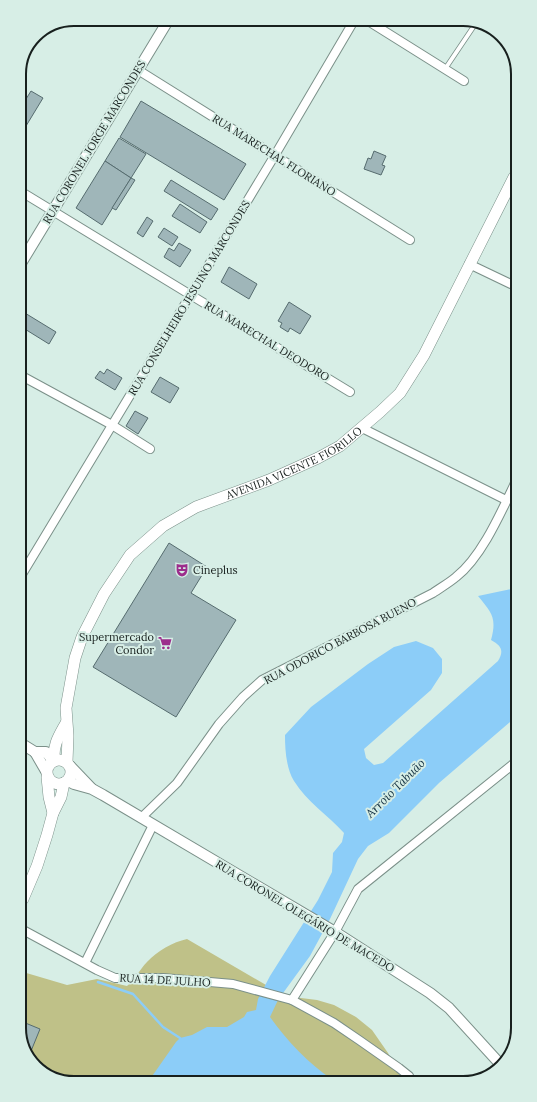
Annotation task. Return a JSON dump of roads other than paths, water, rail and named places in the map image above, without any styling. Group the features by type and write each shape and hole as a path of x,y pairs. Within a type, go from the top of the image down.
{"main road":[{"name":"AVENIDA VICENTE FIORILLO","path":"68,764 66,708 70,678 75,658 82,637 104,594 130,555 163,526 196,507 268,480 318,458 340,446 400,393 424,355 511,183"},
{"path":"54,761 53,750 66,723"},
{"path":"26,889 43,849 53,813 71,774 68,764 60,760 54,761 48,767 47,774 48,797 53,813"},
{"path":"47,774 53,783 56,784 66,782"}],"street":[{"name":"RUA CORONEL JORGE MARCONDES","path":"26,255 165,26"},
{"name":"RUA CONSELHEIRO JESUINO MARCONDES","path":"26,560 112,425 351,26"},
{"path":"376,26 464,80"},
{"name":"RUA MARECHAL FLORIANO","path":"138,70 410,240"},
{"name":"RUA MARECHAL DEODORO","path":"26,195 350,392"},
{"path":"469,264 511,284"},
{"path":"26,378 112,425 150,449"},
{"path":"362,428 506,500"},
{"name":"RUA ODORICO BARBOSA BUENO","path":"142,818 177,783 219,724 242,697 262,680 433,593 457,577 473,559 493,528 511,490"},
{"path":"26,746 35,752 47,774"},
{"path":"35,752 46,752 54,761"},
{"path":"68,764 92,789"},
{"path":"292,1000 332,930 358,889 511,766"},
{"path":"66,782 92,789"},
{"name":"RUA CORONEL OLEGÁRIO DE MACEDO","path":"92,789 332,930 430,993 449,1008 498,1061"},
{"path":"85,963 153,825"},
{"name":"RUA 14 DE JULHO","path":"26,932 97,970 115,978 163,978 233,984 292,1000 334,1023 409,1076"}],"lane":[{"path":"445,69 473,27"}],"water":[{"name":"Arroio Tabuão","path":"511,589 511,721 439,783 389,833 368,846 358,859 330,919 310,956 278,1000 270,1017 299,1052 328,1076 152,1076 180,1038 192,1035 207,1027 227,1027 244,1017 247,1012 256,1010 258,999 270,976 318,900 332,872 333,853 342,842 344,833 311,802 294,781 288,764 285,735 311,707 368,664 394,647 416,641 433,648 442,659 442,673 431,690 364,749 366,758 374,765 383,763 498,661 501,654 501,649 498,644 491,640 493,632 492,616 478,596"}],"waterway":[{"path":"98,982 133,994 163,1027 180,1038"}],"place":[{"name":"Cineplus","path":"182,570"},
{"name":"Supermercado Condor","path":"165,643"}]}
